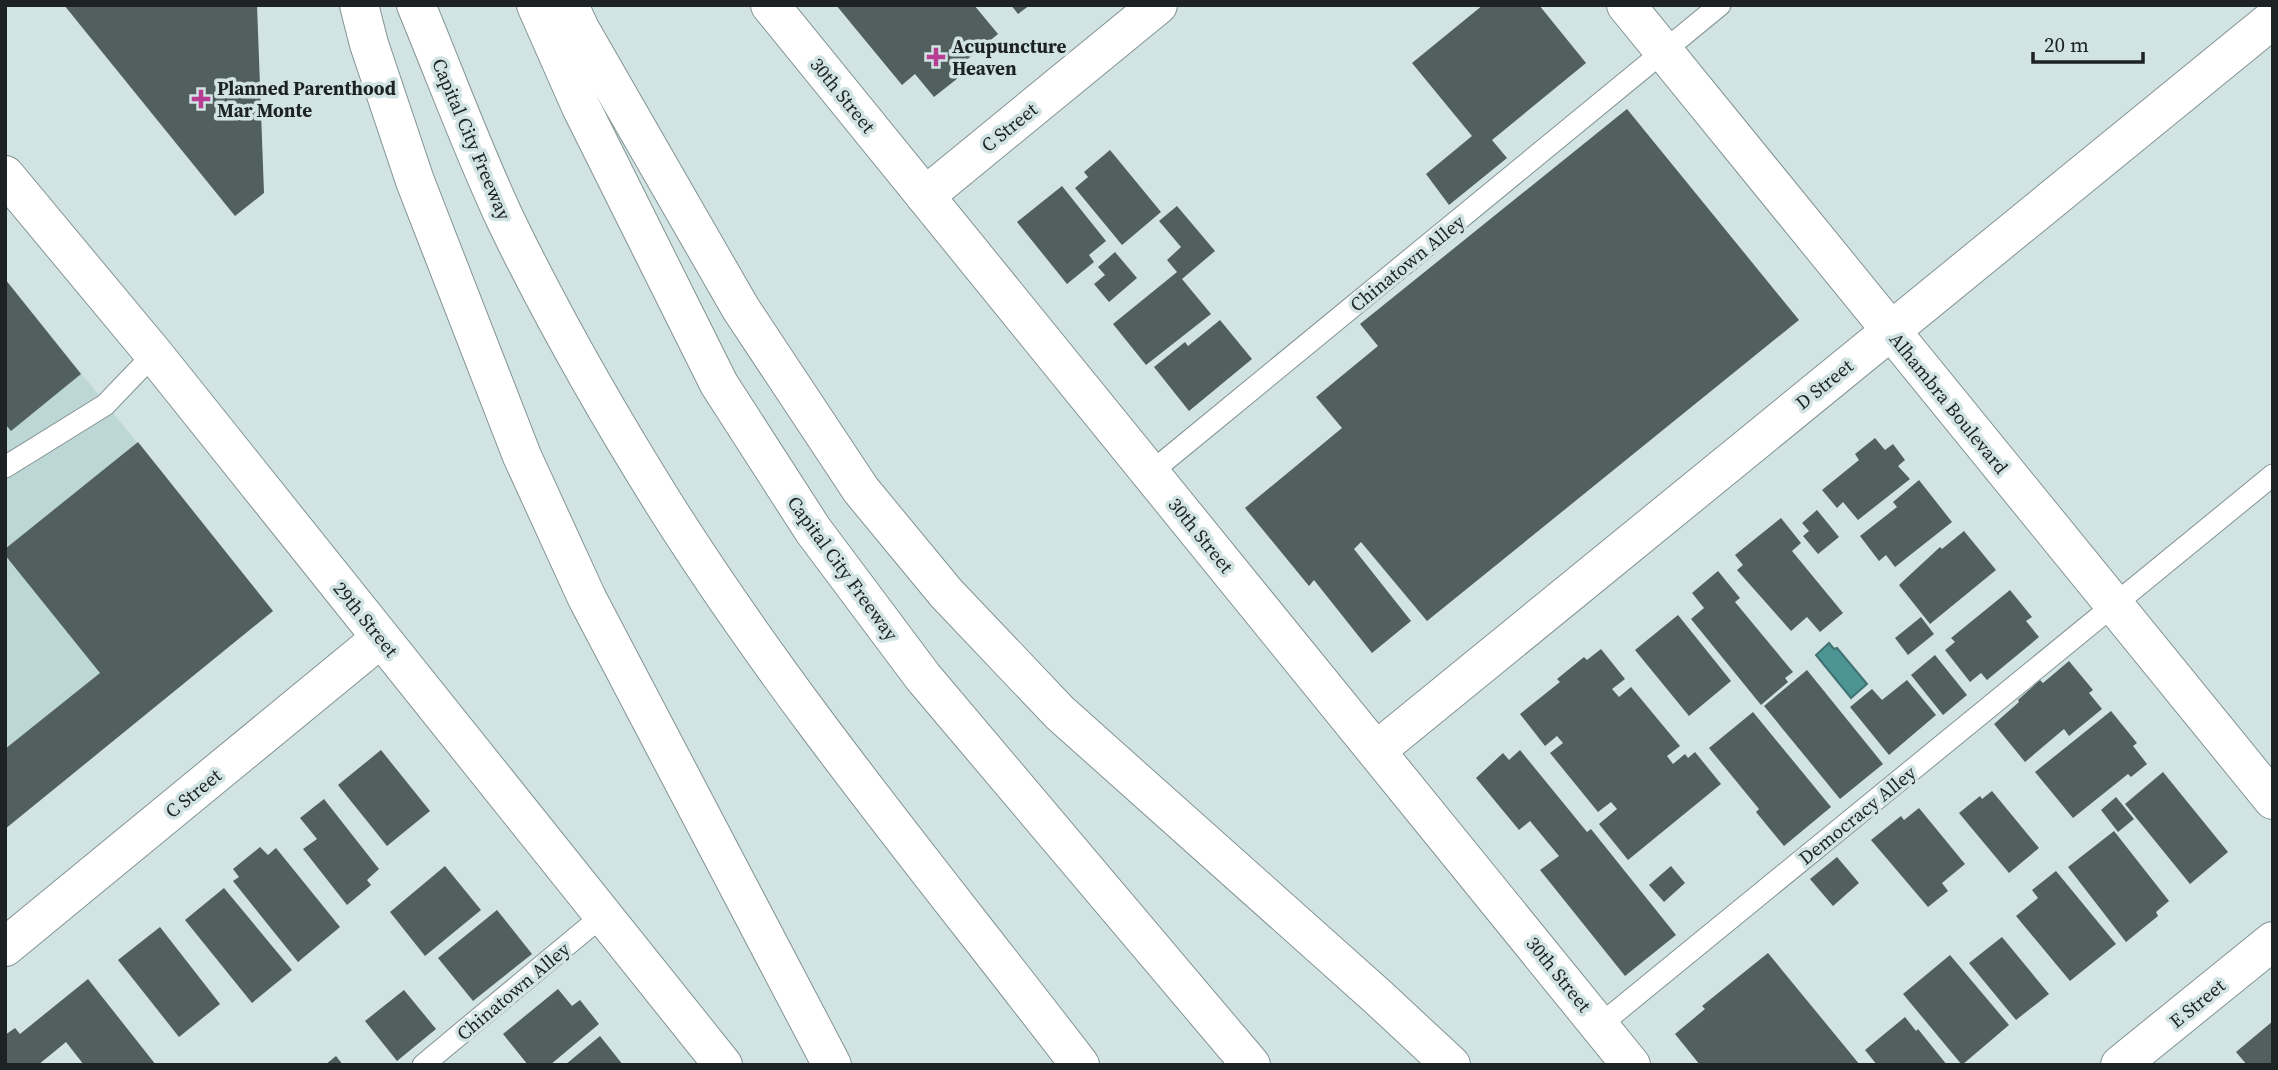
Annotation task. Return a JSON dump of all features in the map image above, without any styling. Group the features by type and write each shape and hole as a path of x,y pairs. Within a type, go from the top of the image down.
{"main road":[{"path":"359,5 369,44 415,181 522,456 587,598 832,1065"},
{"name":"Capital City Freeway","path":"416,5 506,220 584,367 666,506 809,716 1080,1065"},
{"name":"Capital City Freeway","path":"536,5 581,107 719,384 813,530 923,677 1251,1065"},
{"path":"569,5 580,29 741,309 861,490 946,593 1060,713 1451,1065"},
{"name":"30th Street","path":"770,5 1631,1065"},
{"name":"C Street","path":"925,196 1158,5"},
{"name":"Alhambra Boulevard","path":"1626,5 2273,800"},
{"name":"D Street","path":"1377,750 2273,19"},
{"name":"29th Street","path":"5,175 153,354 723,1065"},
{"name":"C Street","path":"5,947 381,638"},
{"name":"E Street","path":"2120,1065 2273,941"}],"lane":[{"name":"Chinatown Alley","path":"1150,473 1720,5"},
{"path":"5,467 105,405 153,354"},
{"name":"Democracy Alley","path":"1600,1025 2273,475"},
{"name":"Chinatown Alley","path":"423,1065 602,916"}],"shaded area":[{"path":"5,279 273,611 5,829"}],"water":[{"path":"1829,643 1834,649 1837,648 1867,684 1851,698 1816,655"}],"building":[{"name":"Planned Parenthood Mar Monte","path":"64,5 257,5 264,193 235,216"},
{"path":"836,5 974,5 998,34 953,71 958,78 934,97 915,74 902,85"},
{"path":"1011,5 1030,5 1018,14"},
{"path":"1483,5 1539,5 1586,63 1492,140 1507,158 1449,205 1426,174 1472,136 1412,63"},
{"path":"1627,109 1799,320 1427,621 1361,542 1354,549 1411,621 1372,653 1314,580 1309,586 1245,508 1342,428 1316,397 1378,346 1360,324"},
{"path":"1110,150 1161,212 1122,245 1075,188 1088,177 1084,172"},
{"path":"1062,186 1106,241 1089,255 1094,262 1067,284 1017,222"},
{"path":"1177,206 1215,251 1182,279 1211,314 1146,365 1113,324 1177,272 1167,260 1181,247 1159,221"},
{"path":"1115,252 1137,278 1109,302 1094,284 1105,275 1098,267"},
{"path":"5,279 81,374 11,431 5,424"},
{"path":"1220,320 1252,359 1189,411 1154,367 1185,342 1188,346"},
{"path":"1875,438 1885,450 1893,444 1905,460 1898,466 1910,479 1858,520 1843,502 1837,508 1822,490 1859,460 1855,454"},
{"path":"138,442 273,611 5,829 5,749 100,673 5,555 5,549"},
{"path":"1919,480 1952,522 1895,567 1886,555 1879,561 1860,536 1897,507 1893,502"},
{"path":"1817,510 1839,537 1818,554 1803,536 1809,531 1802,523"},
{"path":"1781,518 1801,543 1792,551 1843,613 1820,632 1807,617 1791,631 1737,570 1743,565 1735,555"},
{"path":"1964,531 1996,570 1930,624 1899,585 1940,547 1942,549"},
{"path":"1718,571 1740,598 1735,602 1793,672 1785,678 1788,682 1761,705 1691,619 1704,608 1692,593"},
{"path":"2010,590 2032,617 2026,621 2039,637 1987,680 1981,673 1970,682 1945,650 1955,642 1951,638"},
{"path":"1678,615 1731,681 1689,716 1635,650"},
{"path":"1921,617 1934,634 1908,655 1895,638"},
{"path":"1601,649 1625,679 1612,689 1619,697 1631,687 1680,746 1667,756 1673,764 1685,754 1688,758 1695,752 1721,784 1628,860 1599,824 1617,809 1611,802 1598,812 1550,753 1563,743 1557,736 1545,746 1520,714 1560,682 1557,679 1584,657 1587,660"},
{"path":"1935,655 1967,695 1943,715 1911,675"},
{"path":"2069,661 2093,690 2089,693 2102,709 2069,736 2064,729 2025,762 1994,724 2040,680 2043,683"},
{"path":"1807,670 1883,764 1840,799 1764,706"},
{"path":"1907,680 1936,715 1889,755 1850,707 1872,689 1882,700"},
{"path":"2111,711 2137,743 2133,746 2147,764 2131,777 2128,774 2073,818 2035,772"},
{"path":"1753,712 1831,807 1784,846 1756,812 1759,809 1709,748"},
{"path":"381,750 430,811 387,846 338,785"},
{"path":"1520,750 1587,832 1591,829 1676,935 1625,976 1540,870 1559,856 1530,821 1519,830 1476,778 1503,753 1509,760"},
{"path":"2163,772 2228,852 2190,884 2125,804"},
{"path":"1992,791 2039,848 2009,873 1959,813 1980,796 1982,799"},
{"path":"2116,797 2134,819 2118,832 2101,810"},
{"path":"324,799 379,869 367,880 371,885 347,905 303,849 317,839 300,818"},
{"path":"1919,808 1965,864 1942,883 1948,891 1928,907 1871,840 1901,816 1904,820"},
{"path":"2114,831 2169,901 2156,912 2158,916 2126,942 2068,867"},
{"path":"260,847 268,855 276,848 340,927 298,962 233,881 239,877 233,869"},
{"path":"1837,857 1859,883 1833,906 1810,879"},
{"path":"445,866 481,910 425,956 390,912"},
{"path":"1671,866 1685,883 1664,902 1649,885"},
{"path":"2056,871 2116,944 2070,981 2016,916 2038,898 2032,890"},
{"path":"224,888 292,970 252,1003 185,920"},
{"path":"497,910 532,954 473,1001 438,958"},
{"path":"160,927 220,1004 179,1037 118,960"},
{"path":"2002,937 2049,994 2016,1020 1969,963"},
{"path":"1768,953 1860,1065 1700,1065 1675,1034 1705,1009 1702,1006"},
{"path":"1950,955 2009,1025 1962,1065 1903,994"},
{"path":"88,979 156,1065 84,1065 66,1042 38,1065 5,1065 5,1035 15,1028 20,1034"},
{"path":"558,989 572,1006 580,1000 599,1024 550,1065 528,1065 503,1034"},
{"path":"404,990 436,1029 397,1061 365,1021"},
{"path":"1905,1017 1947,1065 1877,1065 1865,1050"},
{"path":"2273,1021 2273,1065 2247,1065 2236,1052"},
{"path":"600,1036 623,1065 565,1065"},
{"path":"336,1056 343,1065 325,1065"}],"place":[{"name":"Acupuncture Heaven","path":"936,57"},
{"name":"Planned Parenthood Mar Monte","path":"201,99"}]}
